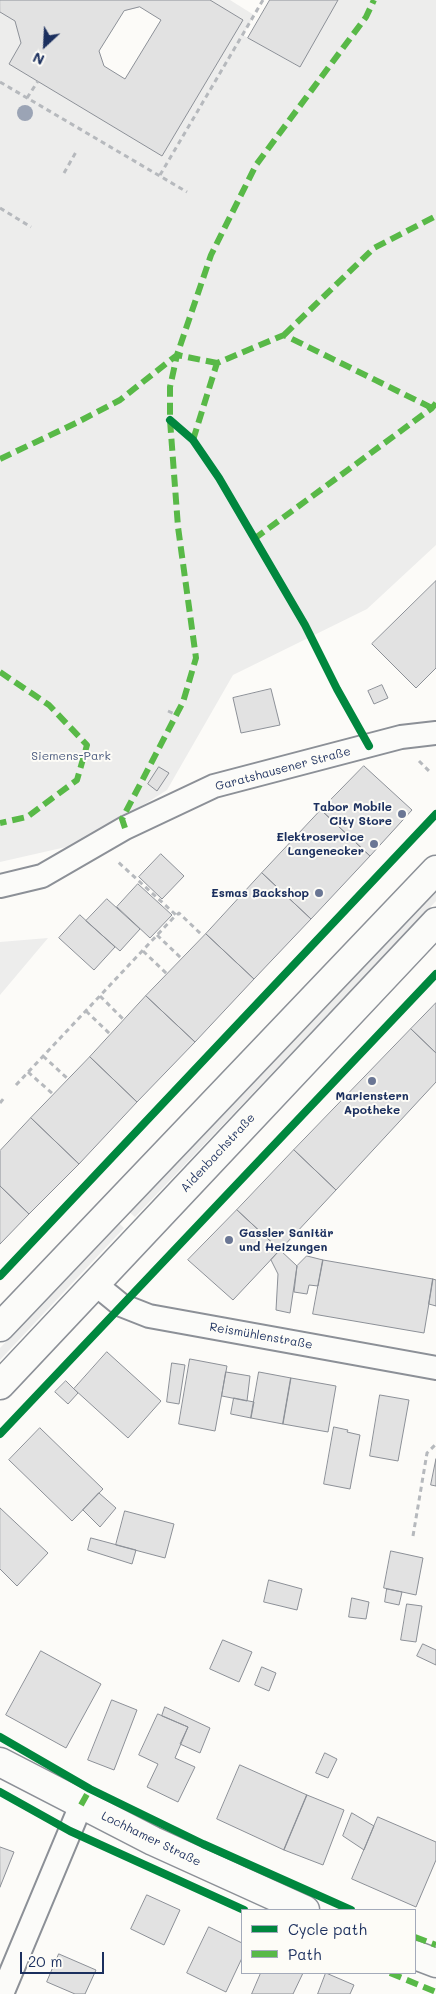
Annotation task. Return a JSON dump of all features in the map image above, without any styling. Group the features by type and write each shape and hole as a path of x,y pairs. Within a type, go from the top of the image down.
{"street":[{"name":"Garatshausener Straße","path":"0,886 42,876 125,828 214,786 401,737 436,733"},
{"path":"0,1328 436,870"},
{"name":"Aidenbachstraße","path":"0,1384 436,922"},
{"name":"Reismühlenstraße","path":"94,1283 121,1305 149,1316 436,1368"},
{"name":"Lochhamer Straße","path":"0,1762 153,1841 303,1909"},
{"path":"2,1994 81,1805"},
{"path":"416,1955 436,1963"}],"path":[{"path":"160,175 263,0"},
{"path":"27,98 38,81"},
{"path":"0,82 187,192"},
{"path":"64,173 76,152"},
{"path":"0,208 31,227"},
{"path":"168,711 177,715"},
{"path":"98,843 176,915"},
{"path":"16,1084 176,915 179,913 203,936"},
{"path":"157,936 182,959"},
{"path":"143,951 168,974"},
{"path":"100,996 124,1020"},
{"path":"86,1011 111,1035"},
{"path":"43,1056 68,1080"},
{"path":"28,1072 54,1095"},
{"path":"0,1103 4,1098"},
{"path":"413,1536 427,1453 436,1444"}],"green space":[{"name":"Siemens-Park","path":"210,0 230,0 254,15 243,35 299,67 338,0 436,0 436,545 367,609 233,675 167,790 129,814 120,816 66,847 0,862 0,12 15,21 21,43 9,64 162,156 243,20"},
{"path":"436,888 436,901 135,1217 128,1211"},
{"path":"48,938 0,995 0,942"},
{"path":"118,1222 124,1228 0,1360 0,1348"}],"building":[{"path":"0,0 210,0 243,20 162,156 9,64 21,43 15,21 0,12","holes":["140,7 161,20 125,79 104,66 99,51 124,11"]},
{"path":"270,0 338,0 300,67 248,38"},
{"path":"436,581 436,668 416,688 372,644"},
{"path":"382,685 388,698 374,704 368,691"},
{"path":"271,689 280,725 241,733 233,698"},
{"path":"364,766 412,810 370,856 321,810"},
{"path":"159,767 169,773 157,791 148,784"},
{"path":"321,810 370,856 311,919 262,873"},
{"path":"161,854 184,876 162,899 139,877"},
{"path":"262,873 311,919 254,979 206,934"},
{"path":"138,884 172,915 150,938 117,907"},
{"path":"107,899 140,929 120,951 86,921"},
{"path":"80,915 115,947 94,970 59,938"},
{"path":"206,934 254,979 195,1042 146,996"},
{"path":"146,996 195,1042 137,1102 90,1057"},
{"path":"436,1003 436,1053 411,1029"},
{"path":"411,1029 436,1053 436,1082 336,1190 294,1150"},
{"path":"90,1057 137,1102 79,1164 31,1118"},
{"path":"31,1118 79,1164 29,1214 0,1186 0,1151"},
{"path":"294,1150 336,1190 280,1250 237,1210"},
{"path":"0,1186 29,1214 0,1244"},
{"path":"237,1210 280,1250 233,1300 188,1260"},
{"path":"280,1250 297,1266 290,1313 276,1310 278,1274 271,1260"},
{"path":"307,1256 323,1260 318,1286 309,1285 307,1294 294,1292 297,1266"},
{"path":"323,1260 433,1279 424,1333 313,1314"},
{"path":"433,1279 436,1280 436,1306 429,1304"},
{"path":"107,1352 161,1401 128,1438 74,1389"},
{"path":"190,1359 227,1366 215,1431 179,1424"},
{"path":"172,1363 185,1365 179,1404 167,1402"},
{"path":"226,1372 250,1376 247,1401 222,1396"},
{"path":"259,1372 291,1378 283,1424 251,1418"},
{"path":"291,1378 336,1386 328,1432 283,1424"},
{"path":"66,1381 78,1393 68,1404 55,1392"},
{"path":"380,1395 409,1400 398,1461 370,1456"},
{"path":"234,1398 254,1402 251,1418 231,1414"},
{"path":"334,1427 360,1435 350,1489 324,1484"},
{"path":"40,1428 103,1489 72,1521 9,1460"},
{"path":"436,1459 436,1486 431,1485"},
{"path":"99,1493 116,1508 100,1527 83,1510"},
{"path":"0,1508 48,1553 17,1586 0,1569"},
{"path":"125,1511 174,1524 165,1558 116,1545"},
{"path":"91,1538 136,1550 132,1564 88,1550"},
{"path":"391,1551 423,1558 416,1595 384,1588"},
{"path":"269,1580 302,1589 297,1610 264,1602"},
{"path":"387,1589 402,1592 399,1605 385,1602"},
{"path":"352,1598 369,1602 366,1619 349,1617"},
{"path":"407,1604 422,1606 416,1642 401,1640"},
{"path":"223,1640 252,1652 239,1682 210,1669"},
{"path":"423,1644 436,1650 436,1665 417,1656"},
{"path":"41,1651 101,1684 66,1748 6,1715"},
{"path":"262,1667 276,1673 269,1691 255,1685"},
{"path":"112,1700 137,1710 114,1770 88,1760"},
{"path":"165,1707 210,1728 200,1753 180,1744 188,1727 162,1716"},
{"path":"158,1714 188,1727 175,1758 195,1767 178,1802 147,1787 158,1764 139,1755"},
{"path":"325,1753 337,1759 328,1778 316,1773"},
{"path":"240,1765 307,1795 284,1850 217,1819"},
{"path":"307,1795 344,1810 323,1865 284,1850"},
{"path":"352,1813 374,1826 364,1850 343,1836"},
{"path":"378,1817 436,1842 436,1860 416,1907 352,1879"},
{"path":"0,1847 14,1852 0,1887"},
{"path":"147,1895 180,1910 164,1945 131,1929"},
{"path":"209,1927 241,1943 241,1960 226,1992 187,1973"},
{"path":"59,1954 96,1970 85,1994 75,1994 47,1982"},
{"path":"261,1974 303,1974 293,1994 252,1994"},
{"path":"326,1974 354,1985 350,1994 318,1994"}],"marked path":[{"path":"0,459 120,400 177,355 211,255 256,165 366,17 374,0"},
{"path":"284,335 374,248 436,216"},
{"path":"193,440 217,363 284,335 432,408"},
{"path":"125,828 122,819 183,702 196,658 178,527 170,420 170,387 177,355 217,363"},
{"path":"254,539 432,408 436,403"},
{"path":"0,672 49,705 87,745 77,780 27,817 0,823"},
{"path":"81,1805 90,1789"},
{"path":"416,1937 436,1945"},
{"path":"392,1974 436,1992"}],"cycle path":[{"path":"170,420 193,440 219,478 305,625 337,689 369,746"},
{"path":"0,1276 436,814"},
{"path":"0,1434 436,974"},
{"path":"0,1737 90,1789 203,1844 349,1909"},
{"path":"0,1792 70,1831 242,1909"}],"place":[{"name":"Tabor Mobile City Store","path":"402,814"},
{"name":"Elektroservice Langenecker","path":"374,844"},
{"name":"Esmas Backshop","path":"319,893"},
{"name":"Marienstern Apotheke","path":"372,1081"},
{"name":"Gassler Sanitär und Heizungen","path":"229,1240"}]}
